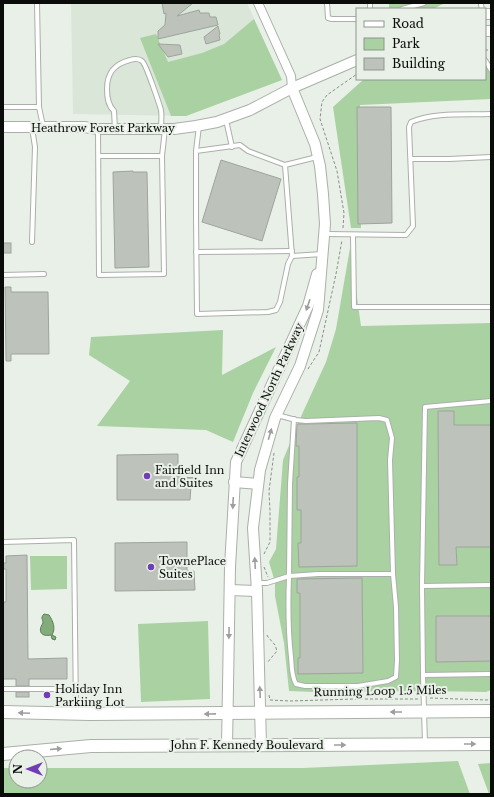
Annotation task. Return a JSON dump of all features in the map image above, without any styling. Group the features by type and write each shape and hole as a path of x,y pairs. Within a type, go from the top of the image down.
{"main road":[{"path":"3,712 76,714 491,711"},
{"name":"John F. Kennedy Boulevard","path":"3,754 91,746 491,744"}],"street":[{"name":"Interwood North Parkway","path":"259,3 291,76 292,88 315,144 324,194 325,224 318,310 300,366 276,414 260,470 258,484 254,528 261,745"},
{"name":"Heathrow Forest Parkway","path":"3,127 163,129 200,126 217,122 250,110 292,88 356,60"},
{"name":"Interwood North Parkway","path":"227,746 230,590 236,462 308,306 323,254"},
{"path":"234,482 258,484"},
{"path":"230,590 256,587"}],"lane":[{"path":"37,3 39,106 44,127"},
{"path":"327,3 328,18 332,20 356,19"},
{"path":"406,8 424,3"},
{"path":"98,129 99,275 164,274 163,129 161,110 145,64 142,60 129,60 114,68 109,74 107,82 107,98 111,108 114,111 115,129"},
{"path":"3,107 39,106"},
{"path":"324,234 406,235 413,226 411,122 420,118 436,116 491,114"},
{"path":"226,118 232,147"},
{"path":"200,126 196,151 197,314 268,312 276,310 280,302 288,264 292,256 285,165"},
{"path":"32,127 35,147 32,242"},
{"path":"196,151 240,146 248,151 285,165 318,157"},
{"path":"99,156 162,156"},
{"path":"411,159 491,157"},
{"path":"353,235 354,307 491,306"},
{"path":"196,252 292,251"},
{"path":"292,256 323,254"},
{"path":"3,275 44,274"},
{"path":"425,744 422,586 425,407 491,401"},
{"path":"276,414 306,421 378,418 387,420 392,438 390,460 397,660 396,677 388,681 358,686 305,686 296,684 293,677 290,644 289,576 290,484 294,419"},
{"path":"3,542 74,540 76,714"},
{"path":"256,587 289,576 318,574 393,574"},
{"path":"422,586 491,585"},
{"path":"423,675 491,674"},
{"path":"3,689 76,689"}],"path":[{"name":"Running Loop 1.5 Miles","path":"270,700 491,699"}],"shaded area":[{"path":"71,3 247,3 282,80 186,116 73,114"},
{"path":"44,614 49,615 53,622 54,630 52,635 56,637 55,640 52,639 51,635 41,633 40,629 43,623 42,618"}],"green space":[{"path":"389,3 445,3 435,8 389,8"},
{"path":"254,19 282,80 186,116 171,116 140,38 156,34 168,62 202,53 224,44"},
{"path":"486,66 491,74 491,99 360,105 361,228 351,228 333,107 363,80 486,80"},
{"path":"350,248 361,326 491,323 491,690 486,692 289,691 284,643 275,596 275,582 269,562 276,549 283,460 326,362 336,329"},
{"path":"223,330 222,375 276,347 253,393 233,442 206,430 97,426 130,381 89,355 91,337"},
{"path":"30,556 67,556 67,589 31,590"},
{"path":"208,621 210,699 141,702 138,624"},
{"path":"458,761 470,794 3,794 3,768 8,768 8,789 48,789 48,768 303,768"},
{"path":"491,763 491,794 489,794 478,764"}],"building":[{"path":"162,3 193,3 177,16 199,10 200,13 209,13 210,17 216,17 218,25 158,39 158,31 165,25 166,13 164,14"},
{"path":"218,26 220,40 206,44 204,37"},
{"path":"158,44 180,45 182,54 168,57"},
{"path":"357,107 391,107 392,223 358,224"},
{"path":"221,160 281,179 262,241 202,222"},
{"path":"113,172 147,172 149,267 115,268"},
{"path":"3,243 11,243 11,253 3,253"},
{"path":"5,287 11,287 11,292 48,292 49,354 11,354 11,361 6,361"},
{"path":"438,411 454,411 454,425 491,425 491,547 456,547 457,565 439,565"},
{"path":"357,423 357,566 299,567 298,543 301,543 301,510 297,510 299,446 296,446 297,424"},
{"name":"Fairfield Inn and Suites","path":"178,454 178,477 198,478 199,486 191,486 190,500 117,500 117,455"},
{"name":"TownePlace Suites","path":"187,542 187,571 194,571 195,590 115,591 115,543"},
{"path":"27,555 28,659 67,658 67,679 29,679 29,686 16,686 16,679 3,679 3,602 6,602 6,569 3,569 3,563 6,563 6,556"},
{"path":"362,578 363,673 298,674 298,658 300,658 300,593 297,593 297,579"},
{"path":"436,616 491,616 491,661 436,662"},
{"path":"16,692 29,692 29,697 16,697"}],"place":[{"name":"Fairfield Inn and Suites","path":"147,476"},
{"name":"TownePlace Suites","path":"151,567"},
{"name":"Holiday Inn Parkiing Lot","path":"47,695"}]}
